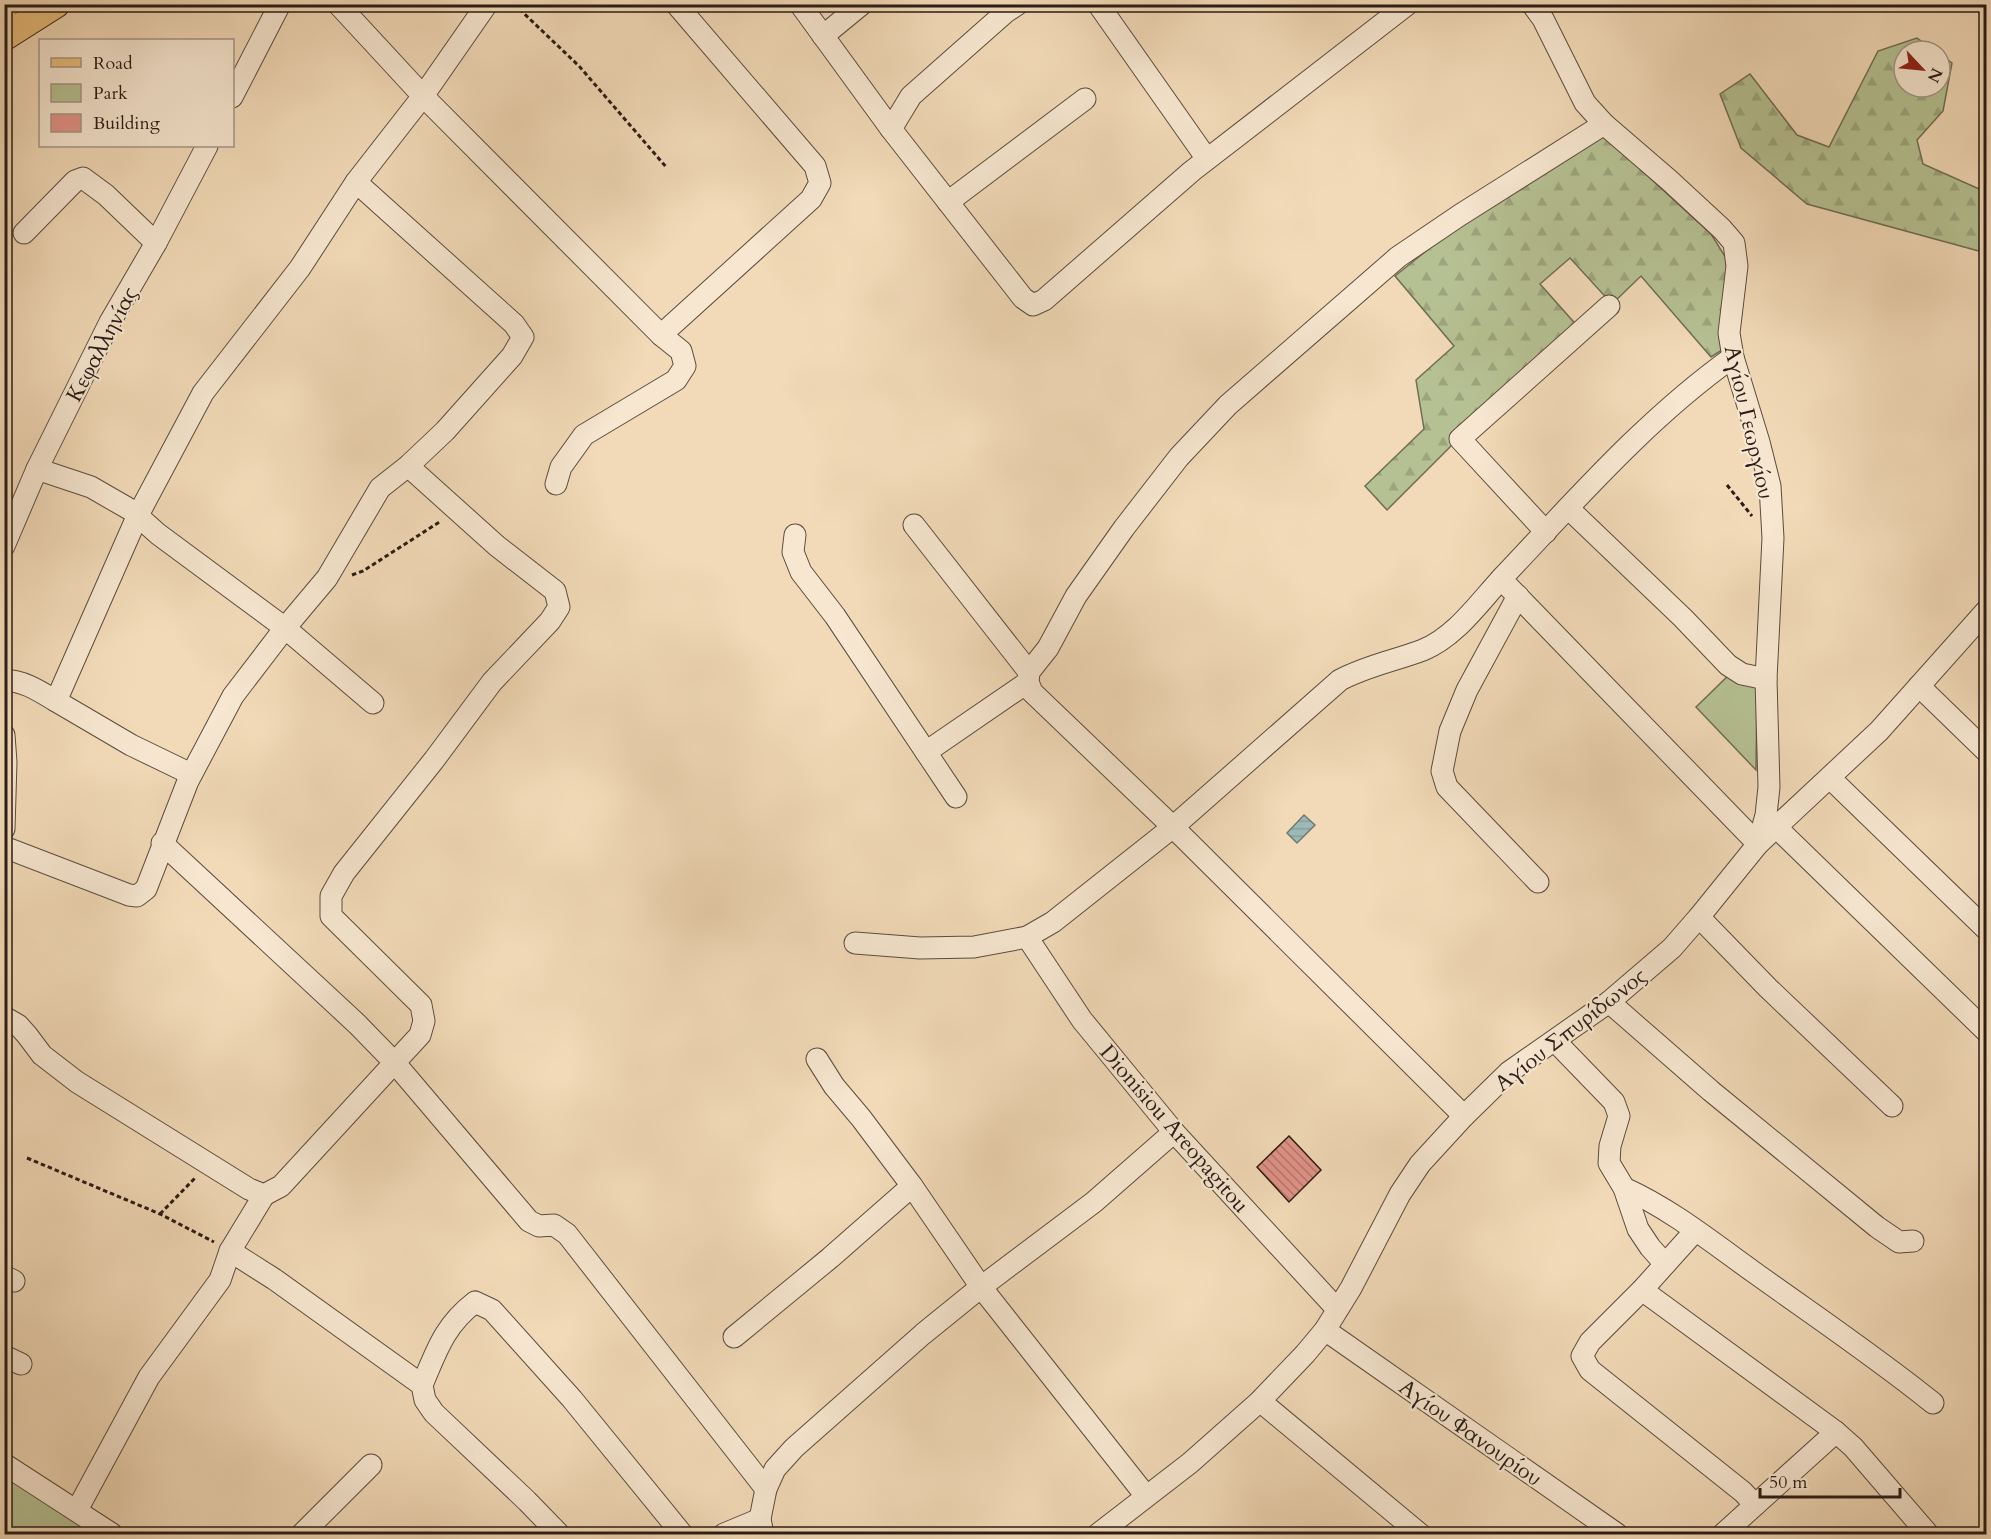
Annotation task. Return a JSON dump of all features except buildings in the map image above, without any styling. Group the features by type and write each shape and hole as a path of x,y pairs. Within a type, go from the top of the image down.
{"main road":[{"path":"4,37 56,4"}],"street":[{"path":"234,93 280,4"},
{"path":"338,4 423,96 661,335 681,351 686,366 676,380 584,435 561,467 555,484"},
{"path":"56,701 137,517 203,393 300,268 356,182 423,96 487,4"},
{"path":"661,335 811,199 820,183 815,165 676,4"},
{"path":"822,36 862,4"},
{"path":"891,129 911,96 1018,4"},
{"path":"1098,4 1207,159"},
{"path":"803,6 822,36 891,129 1023,298 1033,305 1044,300 1207,159 1408,4"},
{"name":"Αγίου Γεωργίου","path":"1542,8 1543,18 1585,103 1604,124 1669,180 1734,243 1737,266 1729,333 1733,357 1770,486 1773,531 1766,679 1769,788 1766,815 1758,844"},
{"path":"948,202 1085,99"},
{"path":"926,752 1028,677 1048,648 1076,596 1124,528 1179,457 1228,405 1398,257 1460,214 1604,124"},
{"name":"Κεφαλληνίας","path":"4,546 12,514 37,469 110,322 156,243 206,147"},
{"path":"24,233 75,181 82,178 106,195 156,243"},
{"path":"4,847 129,895 137,896 146,889 162,843 191,774 233,696 327,578 380,488 408,466 445,431 512,356 524,337 514,324 356,182"},
{"path":"1545,532 1460,439 1609,306"},
{"path":"855,943 920,948 974,947 1027,937 1053,922 1173,827 1340,680 1360,670 1423,650 1444,638 1463,621 1545,532 1661,414 1696,383 1733,357"},
{"path":"77,1510 149,1377 220,1280 230,1251 264,1195 282,1186 420,1035 424,1021 421,1005 331,916 331,896 344,873 434,760 492,682 550,621 559,607 555,591 497,546 408,466"},
{"path":"37,469 91,487 131,510 137,517 285,628 373,703"},
{"path":"1569,507 1728,665 1742,674 1766,679"},
{"path":"914,525 1028,677 1032,692 1173,827 1464,1116"},
{"path":"795,535 793,552 801,572 835,616 956,796"},
{"path":"1501,579 1758,844"},
{"path":"1518,596 1467,690 1450,731 1442,771 1447,787 1538,882"},
{"name":"Αγίου Σπυρίδωνος","path":"1098,1534 1190,1463 1260,1401 1305,1354 1324,1330 1351,1288 1400,1194 1420,1164 1464,1116 1509,1072 1609,1002 1672,948 1758,844 1879,731 1984,617"},
{"path":"4,680 29,685 130,745 191,774"},
{"path":"1919,686 1986,751"},
{"path":"4,735 6,762 4,829"},
{"path":"1830,778 1986,929"},
{"path":"1769,788 1793,812"},
{"path":"1776,827 1986,1031"},
{"path":"162,843 357,1024 394,1062 528,1221 539,1226 555,1225 567,1234 766,1489"},
{"path":"1699,917 1768,988 1892,1106"},
{"name":"Dionisiou Areopagitou","path":"1027,937 1082,1020 1174,1132 1337,1309"},
{"path":"1609,1002 1711,1091 1877,1227 1899,1242 1913,1241"},
{"path":"4,1017 18,1025 42,1055 77,1082 249,1189 264,1195"},
{"path":"1555,1041 1614,1101 1619,1116 1610,1146 1609,1163 1624,1188 1638,1229 1665,1263"},
{"path":"817,1059 834,1086 912,1186 981,1287 1146,1496"},
{"path":"724,1534 762,1527 766,1489 776,1469 794,1448 923,1334 1094,1202 1174,1132"},
{"path":"734,1337 830,1258 912,1186"},
{"path":"1624,1188 1647,1198 1695,1231 1895,1373 1933,1403"},
{"path":"1695,1231 1642,1290 1590,1342 1582,1356 1590,1370 1743,1492 1755,1505"},
{"path":"230,1251 274,1279 422,1385"},
{"path":"1642,1290 1836,1432 1853,1447 1928,1534"},
{"path":"559,1534 434,1413 425,1400 422,1385 444,1334 459,1315 475,1302 492,1310 572,1399 682,1534"},
{"name":"Αγίου Φανουρίου","path":"1324,1330 1603,1530"},
{"path":"1260,1401 1420,1534"},
{"path":"1723,1534 1836,1432"},
{"path":"4,1464 112,1534"},
{"path":"302,1534 371,1465"}],"path":[{"path":"514,4 579,66 668,168"},
{"path":"1726,485 1748,512 1773,531"},
{"path":"327,578 345,577 363,571 458,511"},
{"path":"27,1158 160,1215 230,1251"},
{"path":"160,1215 208,1163"}],"green space":[{"path":"1892,46 1892,99 1945,99 1943,111 1917,140 1923,164 1986,192 1986,253 1807,204 1741,148 1720,94 1750,74 1797,135 1829,147 1878,51"},
{"path":"1603,135 1711,234 1726,258 1728,293 1722,350 1711,357 1641,276 1612,304 1570,258 1540,284 1580,329 1506,391 1387,510 1365,486 1424,429 1416,380 1454,346 1395,276 1441,239"},
{"path":"1729,675 1757,687 1756,770 1696,707"},
{"path":"5,1471 98,1534 5,1534"}],"water":[{"path":"1304,815 1315,825 1297,843 1287,833"}]}
